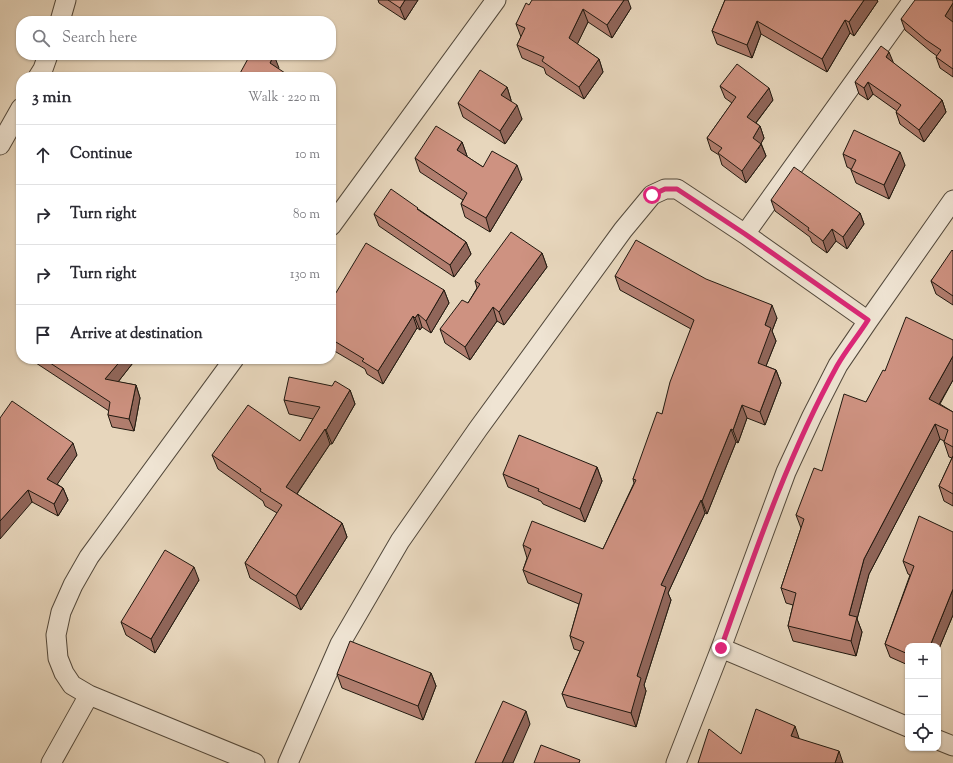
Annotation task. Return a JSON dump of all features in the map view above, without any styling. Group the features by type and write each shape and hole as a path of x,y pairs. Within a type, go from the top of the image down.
{"street":[{"path":"61,16 66,0"},
{"path":"336,219 496,0"},
{"path":"745,234 913,0"},
{"path":"40,72 46,60"},
{"path":"0,145 16,117"},
{"path":"288,763 340,644 400,541 483,423 623,230 652,195 665,189 677,189 745,234 868,320"},
{"path":"676,763 721,648 786,472 812,416 838,365 953,200"},
{"path":"230,364 89,557 73,585 61,612 56,635 58,658 64,673 72,686 89,695 255,763"},
{"path":"721,648 905,726"},
{"path":"51,763 89,695"},
{"path":"941,741 953,746"}],"building":[{"path":"388,0 405,0 400,8"},
{"path":"532,0 624,0 607,25 583,9 569,38 599,59 579,87 542,61 544,57 517,45 525,28 516,24 526,3 529,5"},
{"path":"725,0 864,0 849,22 845,20 822,59 757,21 747,45 712,31"},
{"path":"915,0 953,0 953,3 945,16 953,22 953,69 936,57 941,50 926,40 901,19"},
{"path":"881,46 889,52 886,57 942,100 919,130 896,112 901,105 868,82 864,88 855,82"},
{"path":"247,60 272,60 270,63 284,72 241,72"},
{"path":"737,64 769,88 747,117 760,126 753,138 761,144 742,171 718,153 722,148 707,138 736,97 720,86"},
{"path":"480,70 507,87 501,95 517,105 500,131 458,103"},
{"path":"436,126 462,142 457,150 483,167 492,151 517,165 486,218 461,204 467,193 415,158"},
{"path":"854,130 900,152 884,185 851,170 856,160 843,154"},
{"path":"794,167 860,213 843,237 832,229 823,241 808,230 809,228 771,200"},
{"path":"391,189 418,208 417,209 466,242 450,265 374,214"},
{"path":"511,232 542,253 499,312 493,307 465,347 440,329 462,300 468,303 480,284 475,281"},
{"path":"636,240 706,279 772,305 765,325 771,328 758,363 776,370 760,412 742,405 733,430 731,429 702,501 701,500 661,585 666,587 637,676 641,678 631,713 562,694 584,642 570,636 582,594 523,570 531,549 523,545 532,521 603,549 636,480 633,479 657,412 662,414 670,382 694,320 615,276"},
{"path":"366,243 444,290 426,321 418,314 415,318 413,316 378,371 362,361 364,359 336,342 336,293"},
{"path":"952,250 953,251 953,296 931,281"},
{"path":"906,317 953,340 953,356 929,399 953,412 953,447 944,442 948,430 935,424 864,559 849,615 857,617 851,641 788,626 796,593 781,588 804,519 796,515 814,468 822,471 844,394 866,402 883,370 885,371"},
{"path":"52,364 118,364 105,379 136,385 129,419 108,415 110,402"},
{"path":"289,377 332,386 335,381 350,390 326,430 325,429 286,487 342,523 296,596 245,563 282,505 260,491 261,489 212,455 248,405 300,441 320,407 284,400"},
{"path":"12,401 73,443 47,479 63,488 54,504 28,490 0,521 0,418"},
{"path":"519,435 597,467 580,509 538,491 539,489 503,474"},
{"path":"953,456 953,494 939,486"},
{"path":"919,516 953,532 953,589 931,643 905,643 905,653 885,644 914,566 903,561"},
{"path":"165,550 194,567 151,639 121,622"},
{"path":"350,641 431,673 418,706 337,674"},
{"path":"503,701 526,711 502,763 475,763"},
{"path":"756,709 795,726 791,736 839,751 835,763 698,763 709,729 741,754"},
{"path":"541,745 580,760 579,763 534,763"}],"route":[{"path":"652,195 665,189 677,189 745,234 868,320 838,365 786,472 721,648"}]}
